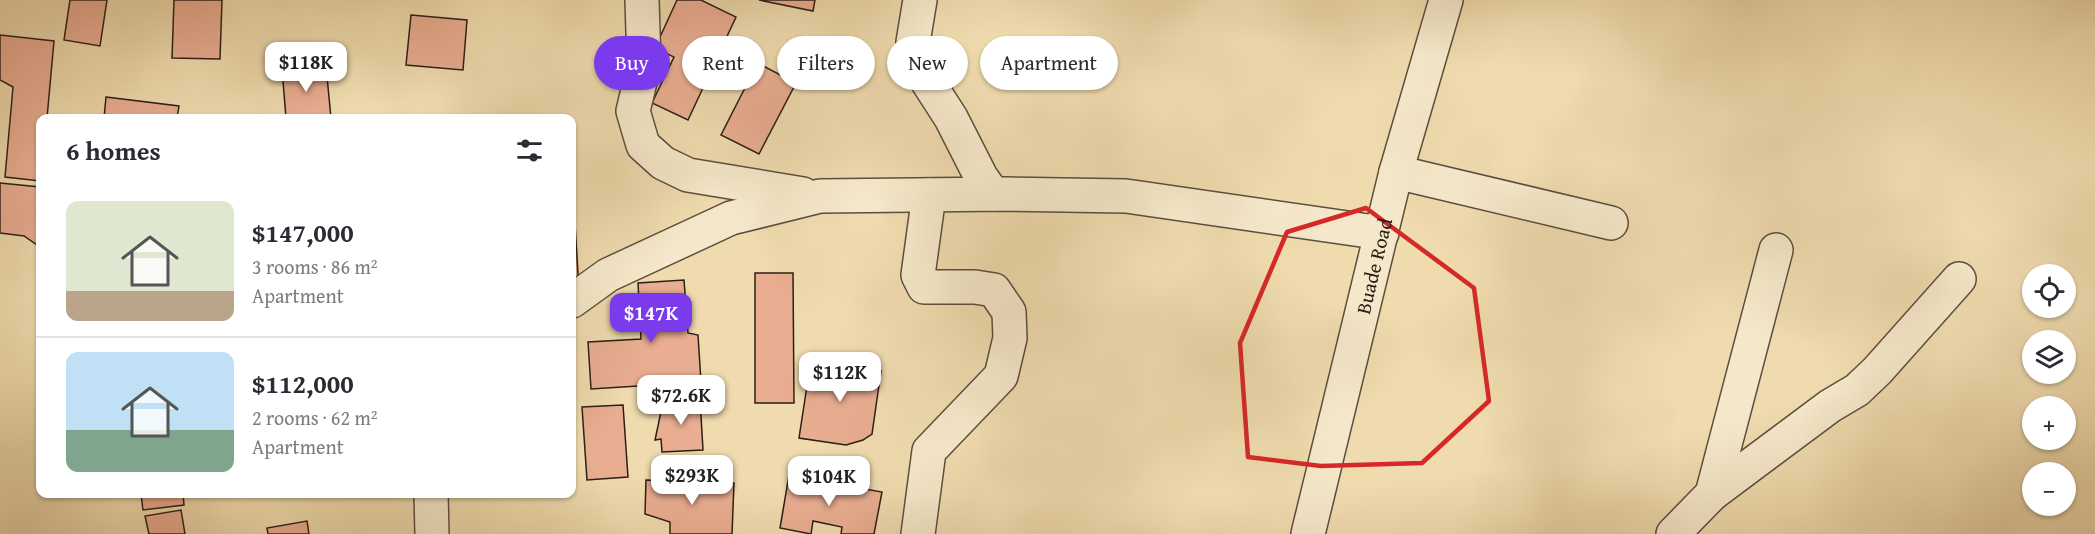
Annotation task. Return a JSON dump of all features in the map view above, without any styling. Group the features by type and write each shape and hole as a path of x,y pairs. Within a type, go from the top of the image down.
{"street":[{"path":"642,0 644,64 633,111 643,145 663,163 688,175 820,196 993,194 1126,196 1382,233"},
{"path":"920,0 913,42 915,62 951,118 981,177 993,194"},
{"name":"Buade Road","path":"1308,534 1437,1"},
{"path":"1396,172 1611,223"},
{"path":"918,534 929,451 1001,376 1010,338 1009,312 994,290 924,287 918,275 929,195"},
{"path":"576,298 608,275 731,218 820,196"},
{"path":"1712,494 1742,370 1776,250"},
{"path":"1673,534 1712,494 1830,406 1857,390 1877,371 1959,279"},
{"path":"431,498 432,534"}],"highlighted area":[{"path":"1366,208 1474,288 1489,401 1422,463 1321,466 1248,457 1240,343 1287,232"}],"building":[{"path":"70,0 107,0 100,46 64,40"},
{"path":"174,0 222,0 220,59 172,58"},
{"path":"677,0 701,0 736,17 727,36 682,36 682,90 702,90 688,120 652,103 658,90 670,90 670,65 674,57 670,55 670,36 660,36"},
{"path":"759,0 815,0 813,11"},
{"path":"411,15 467,20 463,70 406,65"},
{"path":"0,35 54,41 47,114 36,114 36,181 5,177 13,87 0,80"},
{"path":"326,66 331,114 286,114 282,69"},
{"path":"765,67 777,73 777,90 792,90 759,154 721,135 744,90 765,90"},
{"path":"106,97 179,106 178,114 104,114"},
{"path":"0,183 36,187 36,244 24,236 0,233"},
{"path":"576,240 579,290 576,291"},
{"path":"755,273 793,273 794,403 755,403"},
{"path":"684,280 688,333 698,335 701,382 591,389 588,342 641,339 638,283"},
{"path":"811,360 881,371 872,434 863,440 846,445 799,438"},
{"path":"700,399 703,450 662,452 661,439 655,440 663,402"},
{"path":"623,405 628,477 587,480 582,407"},
{"path":"789,475 882,492 874,534 841,534 842,527 813,521 811,534 780,528"},
{"path":"646,480 734,483 732,534 670,534 670,522 645,514"},
{"path":"142,498 183,498 184,505 143,510"},
{"path":"181,510 185,534 149,534 145,516"},
{"path":"307,521 309,534 268,534 267,528"}]}
